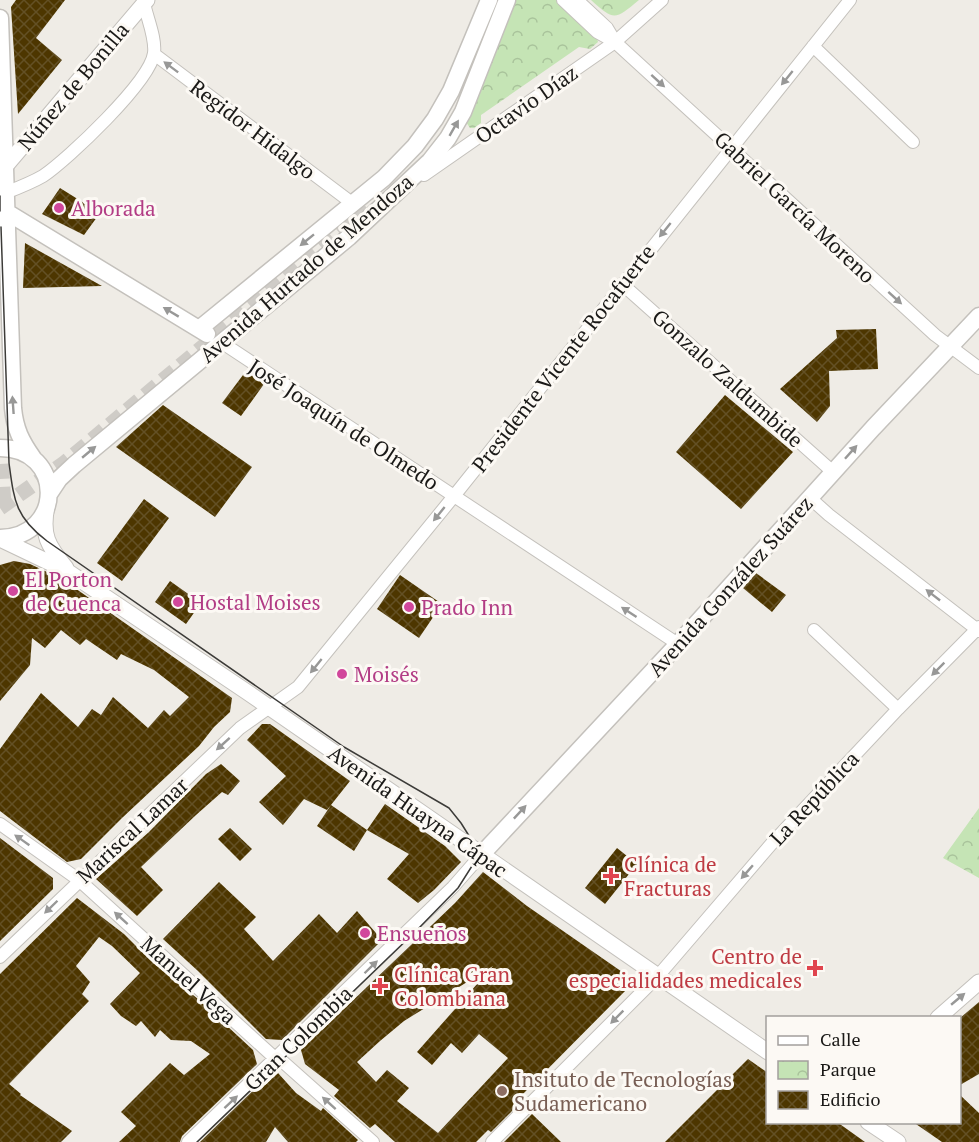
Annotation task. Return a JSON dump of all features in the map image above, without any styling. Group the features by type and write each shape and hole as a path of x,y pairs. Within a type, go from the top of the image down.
{"main road":[{"name":"Avenida Hurtado de Mendoza","path":"199,329 384,178 415,146 451,92 489,0"},
{"name":"Avenida Hurtado de Mendoza","path":"0,538 20,536 29,531 44,515 48,500 59,479 74,465 349,237 430,161 448,138 463,112 507,0"},
{"path":"0,18 2,170 5,193 2,211 13,408 20,440 46,476 48,500"},
{"name":"José Joaquín de Olmedo","path":"2,211 221,342"},
{"name":"Avenida González Suárez","path":"481,855 979,316"},
{"path":"0,448 11,448 33,458"}],"street":[{"name":"Gabriel García Moreno","path":"563,0 597,32 615,42 864,272 979,368"},
{"name":"Gabriel García Moreno","path":"577,0 607,28 615,42"},
{"name":"Octavio Díaz","path":"386,201 615,42 662,0"},
{"name":"Presidente Vicente Rocafuerte","path":"269,708 298,687 454,496 850,0"},
{"path":"5,193 44,175 88,138 131,91 147,69 154,54 145,2"},
{"name":"Núñez de Bonilla","path":"2,170 145,2"},
{"path":"813,46 913,142"},
{"name":"Regidor Hidalgo","path":"154,54 352,203"},
{"name":"Gonzalo Zaldumbide","path":"622,284 833,472"},
{"name":"José Joaquín de Olmedo","path":"221,342 678,644"},
{"path":"810,498 978,629"},
{"path":"48,500 45,534 53,552 67,571"},
{"path":"0,538 67,571"},
{"name":"Avenida Huayna Cápac","path":"67,571 766,1051"},
{"name":"La República","path":"492,1142 658,976 773,842 898,709 978,629"},
{"path":"814,630 898,709"},
{"name":"Mariscal Lamar","path":"0,957 240,728 269,708"},
{"name":"Manuel Vega","path":"0,824 79,880 276,1059 282,1061 373,1142"},
{"name":"Gran Colombia","path":"188,1142 453,887 481,855"},
{"path":"939,1016 979,982"},
{"path":"870,1124 889,1140"}],"green space":[{"path":"515,0 556,0 597,38 598,42 590,49 579,47 481,115 481,123 470,128 466,122 473,111"},
{"path":"591,0 639,0 625,11 610,15"},
{"path":"979,808 979,878 943,858"}],"building":[{"path":"16,0 65,0 36,38 62,60 18,114 11,7"},
{"path":"60,188 100,213 84,235 42,214"},
{"path":"25,243 102,286 23,288"},
{"path":"876,329 878,369 829,371 830,406 817,422 780,389 837,338 836,330"},
{"path":"246,371 264,384 241,416 222,403"},
{"path":"725,395 793,452 741,509 676,452"},
{"path":"163,405 252,467 215,517 116,447"},
{"path":"144,499 169,518 122,581 97,563"},
{"path":"14,561 30,564 62,579 232,698 230,712 199,746 81,859 67,862 0,811 0,749 41,693 78,727 92,709 101,715 113,697 148,728 164,710 170,716 189,697 154,670 121,654 117,660 86,639 80,645 61,630 45,648 32,638 30,665 0,701 0,565"},
{"path":"756,573 786,595 772,612 743,588"},
{"name":"Prado Inn","path":"400,575 442,604 419,638 377,609"},
{"name":"Hostal Moises","path":"170,581 201,603 186,624 155,602"},
{"path":"262,724 270,724 350,781 327,810 304,799 283,825 259,802 286,776 247,740"},
{"path":"221,764 240,781 228,795 222,792 141,867 163,890 137,916 96,879 149,832 206,774"},
{"path":"385,804 445,846 461,862 418,903 387,879 409,854 367,830"},
{"path":"331,805 367,830 354,851 317,826"},
{"path":"230,828 252,849 240,861 218,839"},
{"path":"0,838 53,878 53,889 0,941"},
{"name":"Clínica de Fracturas","path":"617,848 637,864 605,904 585,888"},
{"path":"483,872 527,906 628,976 629,987 517,1100 520,1103 491,1132 488,1130 476,1142 395,1142 375,1124 370,1128 334,1096 339,1090 305,1064 301,1050 455,903","holes":["493,966 417,1052 432,1065 451,1043 462,1053 479,1034 508,1058 438,1133 397,1101 409,1088 387,1070 376,1082 357,1062 404,1021"]},
{"path":"219,882 256,917 244,929 273,961 319,914 337,933 357,911 382,940 282,1040 266,1039 163,939"},
{"path":"77,898 124,934 152,962 198,999 253,1050 257,1064 182,1136 180,1142 119,1142 136,1126 121,1112 170,1063 184,1075 210,1054 191,1041 171,1040 160,1030 155,1037 141,1021 136,1026 121,1016 110,1004 140,973 112,946 99,937 76,966 90,982 82,994 89,1001 9,1084 20,1095 72,1131 61,1142 0,1142 0,974"},
{"path":"979,1002 979,1074 961,1084 961,1017"},
{"path":"748,1059 766,1072 766,1124 840,1124 865,1142 665,1142"},
{"path":"278,1073 296,1093 321,1111 323,1108 358,1140 356,1142 288,1142 275,1127 266,1142 200,1142 261,1083 262,1088"},
{"path":"961,1096 979,1113 979,1142 942,1142 916,1124 961,1124"},
{"path":"532,1114 561,1142 504,1142"}],"tunnel":[{"path":"0,508 63,464 348,225 369,212"},
{"path":"0,441 4,505"}],"tram line":[{"path":"0,196 0,211"},
{"path":"1,227 9,463 15,498 28,524 47,541 344,747 449,808 471,839 472,866 458,888 197,1142"}],"place":[{"name":"Alborada","path":"59,208"},
{"name":"El Porton de Cuenca","path":"13,591"},
{"name":"Hostal Moises","path":"178,602"},
{"name":"Prado Inn","path":"409,607"},
{"name":"Moisés","path":"342,674"},
{"name":"Clínica de Fracturas","path":"611,876"},
{"name":"Ensueños","path":"365,933"},
{"name":"Centro de especialidades medicales","path":"815,968"},
{"name":"Clínica Gran Colombiana","path":"380,986"},
{"name":"Insituto de Tecnologías Sudamericano","path":"502,1091"}]}
